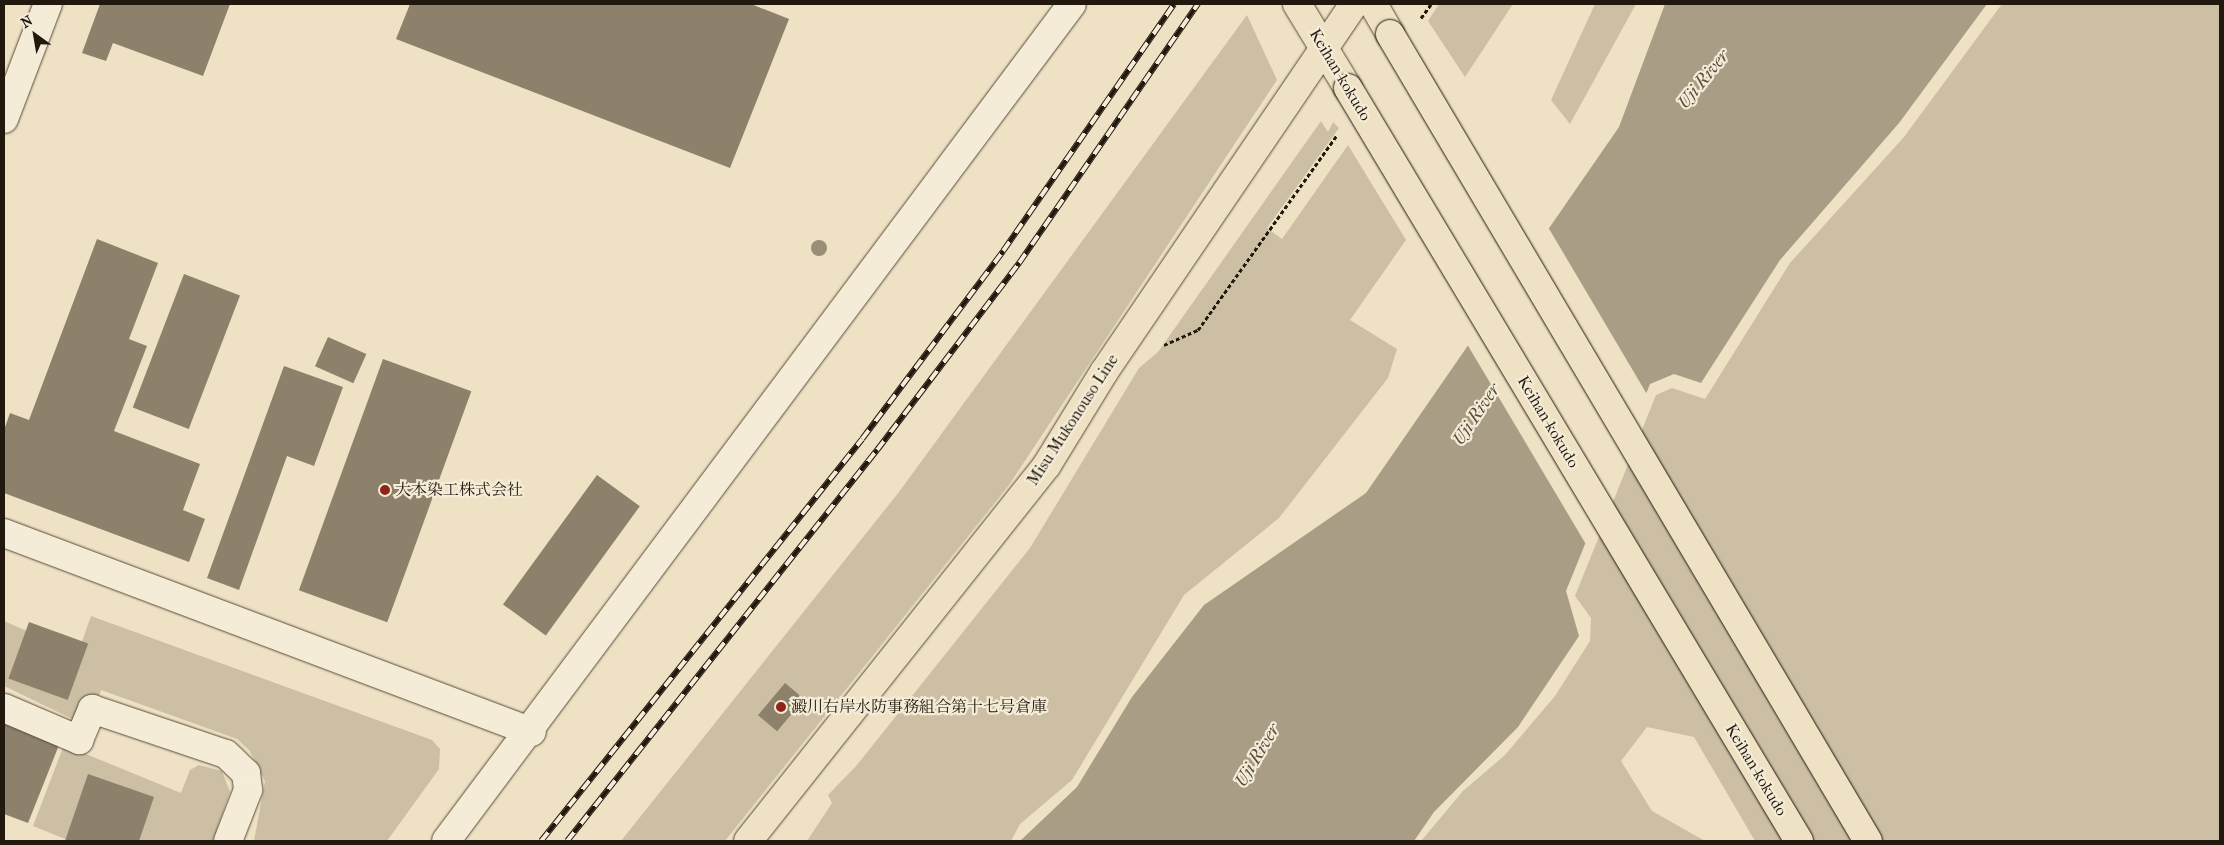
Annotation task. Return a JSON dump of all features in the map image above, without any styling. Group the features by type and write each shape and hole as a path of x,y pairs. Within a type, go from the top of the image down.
{"main road":[{"name":"Keihan-kokudo","path":"1297,4 1799,841"},
{"name":"Misu Mukonouso Line","path":"748,841 1047,465 1104,372 1354,4"},
{"path":"1373,4 1402,31 1868,841"}],"street":[{"path":"4,119 48,4"},
{"path":"446,841 532,732 1072,4"},
{"path":"4,533 532,732"},
{"path":"4,708 79,740 92,710 226,754 246,773 248,790 228,841"}],"path":[{"path":"1402,31 1431,4"},
{"path":"1155,349 1198,330 1340,131"}],"shaded area":[{"path":"1439,4 1513,4 1465,77 1428,21"},
{"path":"1595,4 1636,4 1570,124 1551,100"},
{"path":"2002,4 2220,4 2220,841 1755,841 1694,737 1647,727 1621,761 1652,811 1705,841 1421,841 1463,791 1505,755 1555,696 1590,641 1591,618 1575,596 1656,395 1672,388 1705,399 1790,263 1904,137"},
{"path":"1247,15 1277,80 1009,485 725,841 621,841 899,492"},
{"path":"1321,121 1328,132 1333,122 1339,128 1267,228 1282,239 1348,145 1406,240 1350,320 1397,349 1388,378 1279,518 1184,595 1072,780 1020,824 1011,841 807,841 832,803 828,795 857,765 1030,548 1139,368 1158,352"},
{"path":"91,616 432,740 440,749 439,769 387,841 254,841 265,781 249,750 237,739 101,690 89,727 4,686 4,621 78,653"},
{"path":"64,745 181,793 190,770 199,765 222,771 230,792 213,841 70,841 33,826"}],"water":[{"name":"Uji River","path":"1665,4 1987,4 1899,123 1780,260 1701,383 1674,374 1650,384 1566,591 1579,636 1518,727 1434,812 1414,841 1020,841 1077,787 1132,697 1204,605 1366,493 1619,127"}],"pier":[{"path":"1548,227 1648,396 1587,546 1467,344"}],"building":[{"path":"100,4 230,4 203,76 113,43 106,61 82,53"},
{"path":"410,4 751,4 789,19 730,168 396,39"},
{"path":"97,239 158,263 129,339 147,346 114,431 200,464 183,510 205,519 189,562 4,493 4,430 10,413 29,420"},
{"path":"184,274 240,296 189,429 133,408"},
{"path":"328,337 366,354 353,383 315,366"},
{"name":"大本染工株式会社","path":"383,359 471,391 387,622 299,590"},
{"path":"284,366 343,387 314,466 287,456 239,590 207,578"},
{"path":"597,475 640,506 546,636 503,604"},
{"path":"29,622 88,644 68,700 8,678"},
{"name":"澱川右岸水防事務組合第十七号倉庫","path":"785,683 804,699 777,731 758,715"},
{"path":"4,723 59,745 28,823 4,814"},
{"path":"88,774 154,797 139,841 65,841"}],"railway":[{"path":"541,841 862,439 1003,251 1174,4"},
{"path":"567,841 877,450 1019,263 1198,4"}],"place":[{"name":"大本染工株式会社","path":"385,490"},
{"name":"澱川右岸水防事務組合第十七号倉庫","path":"781,707"}]}
